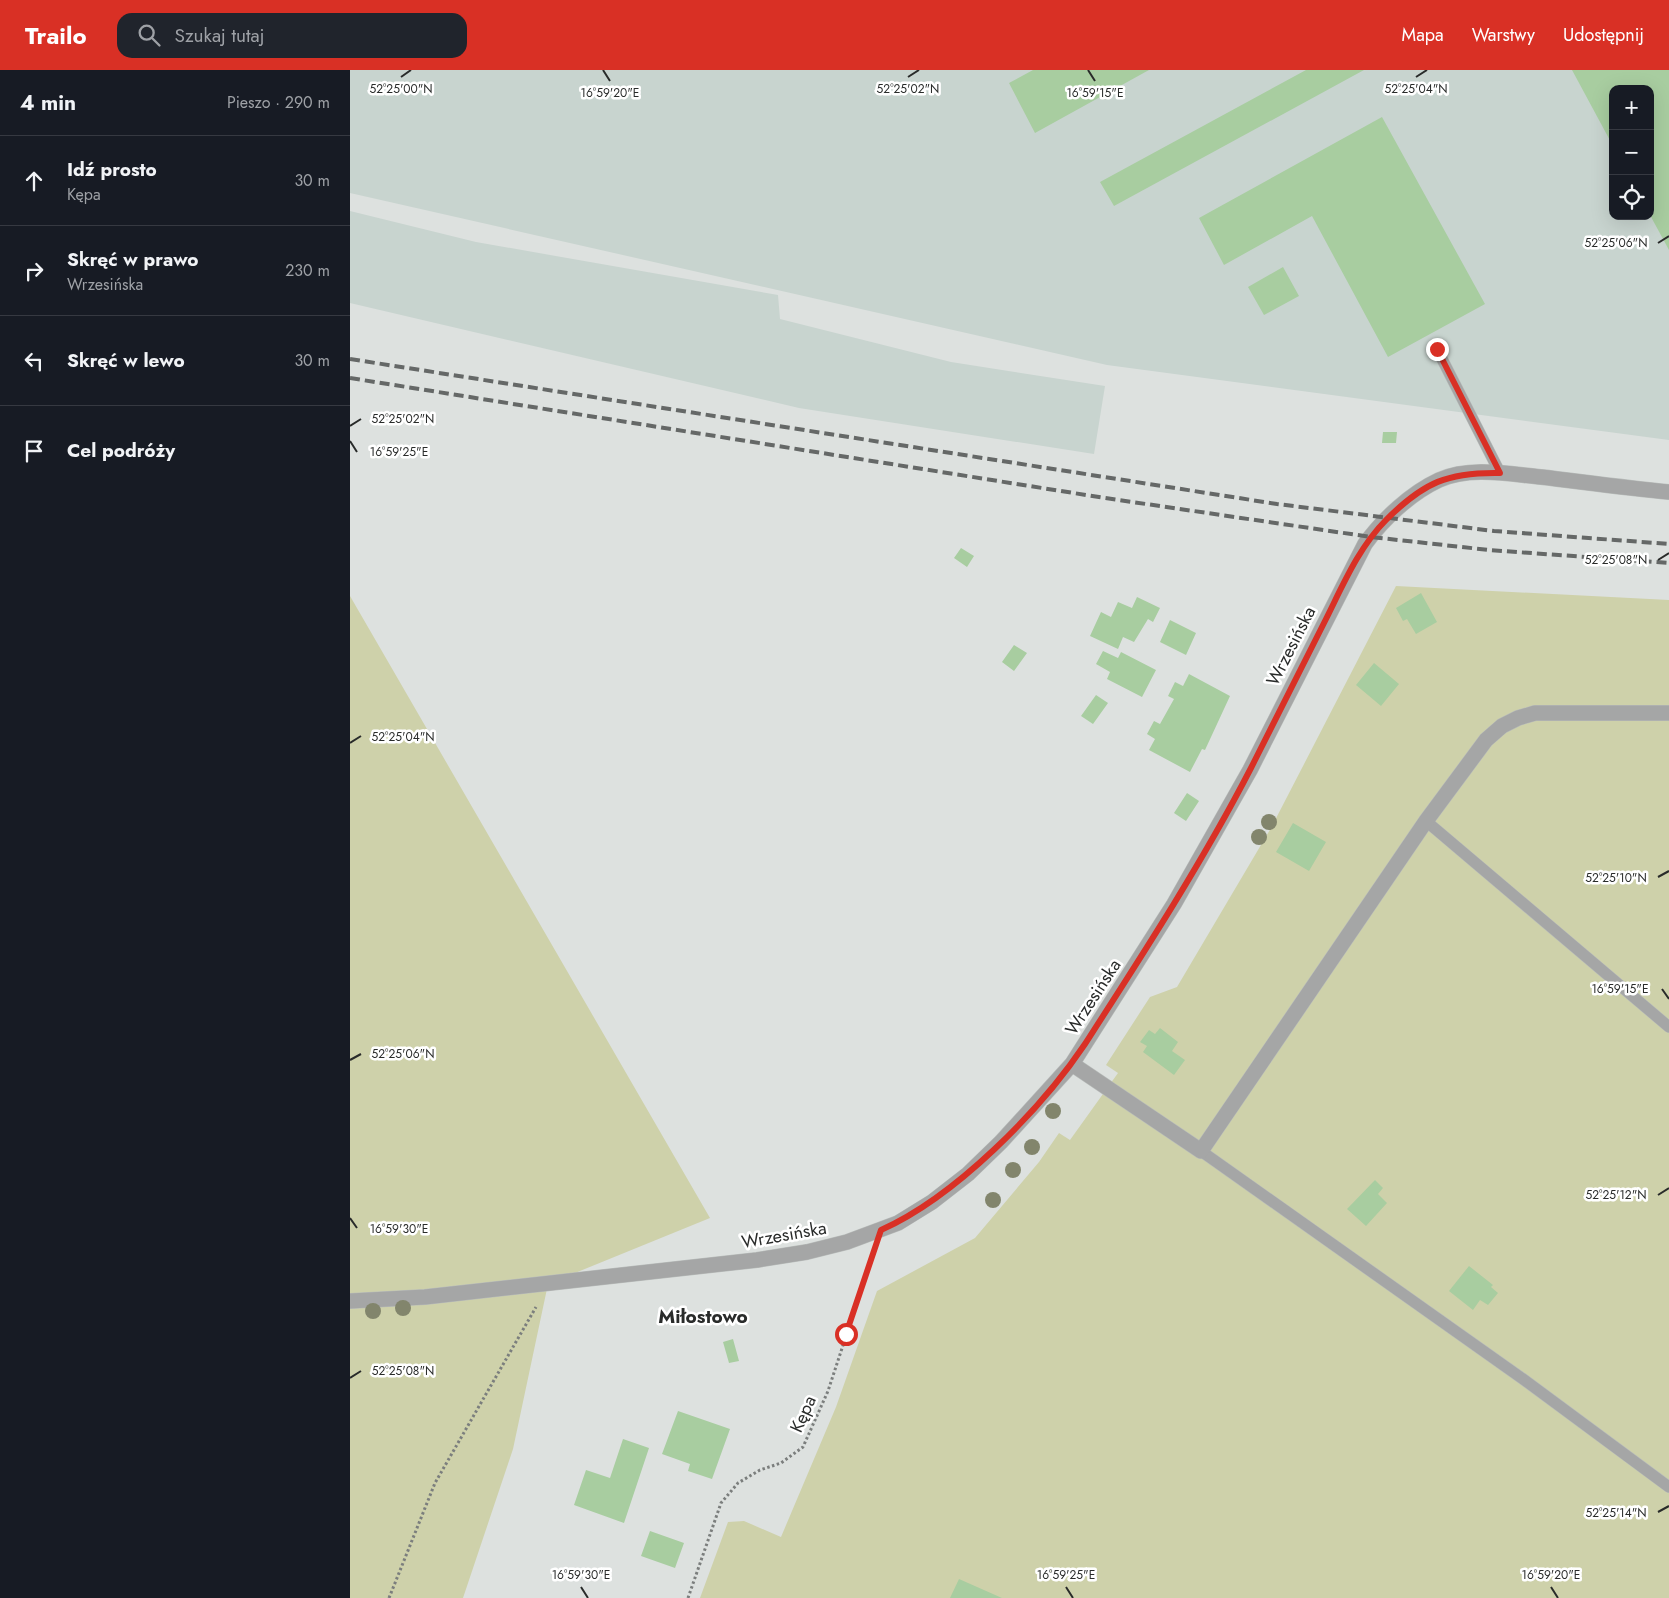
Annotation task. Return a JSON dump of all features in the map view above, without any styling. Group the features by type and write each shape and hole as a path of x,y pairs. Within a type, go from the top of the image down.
{"street":[{"name":"Wrzesińska","path":"350,1301 425,1297 548,1284 757,1260 808,1252 881,1230 932,1202 968,1174 1072,1064 1174,904 1250,770 1365,544 1387,519 1421,490 1441,479 1470,472 1500,473 1669,492"},
{"path":"1072,1064 1200,1151 1426,820 1486,740 1502,726 1518,718 1535,713 1669,713"}],"lane":[{"path":"1437,349 1500,473"},
{"path":"1426,820 1669,1027"},
{"path":"1200,1151 1515,1373 1669,1487"}],"path":[{"name":"Kępa","path":"688,1598 721,1503 738,1484 760,1470 781,1463 803,1447 828,1391 881,1230"},
{"path":"389,1598 436,1483 548,1284"}],"shaded area":[{"path":"350,70 1669,70 1669,440 1107,365 350,193"},
{"path":"350,211 476,242 778,295 780,319 951,362 1105,386 1094,454 799,408 350,303"}],"green space":[{"path":"1396,586 1669,600 1669,1598 700,1598 728,1522 744,1521 781,1537 836,1407 877,1291 975,1238 1039,1162 1059,1133 1070,1140 1118,1073 1106,1065 1150,997 1177,987 1271,828"},
{"path":"350,596 710,1218 548,1284 513,1449 463,1598 350,1598"}],"building":[{"path":"1033,70 1149,70 1035,133 1009,83"},
{"path":"1306,70 1364,70 1114,206 1100,182"},
{"path":"1572,70 1669,70 1669,250 1653,220 1654,85 1609,85 1609,139"},
{"path":"1382,117 1485,304 1388,357 1312,216 1224,265 1199,218"},
{"path":"1283,267 1299,296 1264,315 1248,287"},
{"path":"1383,432 1397,432 1396,443 1382,443"},
{"path":"961,548 974,556 967,567 954,558"},
{"path":"1421,593 1437,622 1416,634 1407,619 1403,621 1396,608"},
{"path":"1137,597 1160,608 1153,622 1148,619 1134,642 1123,637 1118,649 1090,636 1101,612 1111,617 1118,602 1132,608"},
{"path":"1170,620 1196,633 1186,655 1160,642"},
{"path":"1014,645 1027,653 1014,671 1002,662"},
{"path":"1103,651 1118,658 1121,652 1156,670 1142,697 1107,679 1110,672 1096,664"},
{"path":"1374,663 1399,684 1381,706 1356,685"},
{"path":"1189,674 1230,696 1205,750 1202,749 1190,772 1149,750 1155,739 1147,734 1154,721 1160,724 1174,699 1168,696 1175,682 1183,686"},
{"path":"1096,695 1108,703 1093,724 1081,716"},
{"path":"1187,793 1199,801 1186,821 1174,813"},
{"path":"1293,823 1326,842 1309,871 1276,852"},
{"path":"1160,1028 1178,1042 1172,1051 1185,1060 1174,1075 1143,1052 1147,1046 1140,1042 1149,1030 1155,1034"},
{"path":"1375,1180 1383,1188 1378,1194 1387,1203 1366,1226 1347,1209"},
{"path":"1469,1266 1493,1285 1491,1287 1498,1293 1488,1305 1480,1300 1473,1310 1449,1291"},
{"path":"733,1339 739,1361 729,1363 723,1342"},
{"path":"678,1411 730,1429 712,1479 688,1471 690,1464 662,1454"},
{"path":"623,1439 649,1448 624,1523 574,1505 586,1470 610,1478"},
{"path":"650,1531 684,1543 675,1568 641,1556"},
{"path":"959,1579 1002,1598 950,1598"}],"railway":[{"path":"350,359 1277,504 1494,531 1669,544"},
{"path":"350,378 1105,498 1371,537 1489,550 1669,563"}],"district":[{"name":"Miłostowo","path":"703,1316"}],"route":[{"path":"846,1334 881,1230 898,1223 932,1202 968,1174 1001,1142 1072,1064 1174,904 1250,770 1365,544 1387,519 1421,490 1441,479 1470,472 1500,473 1437,349"}]}
